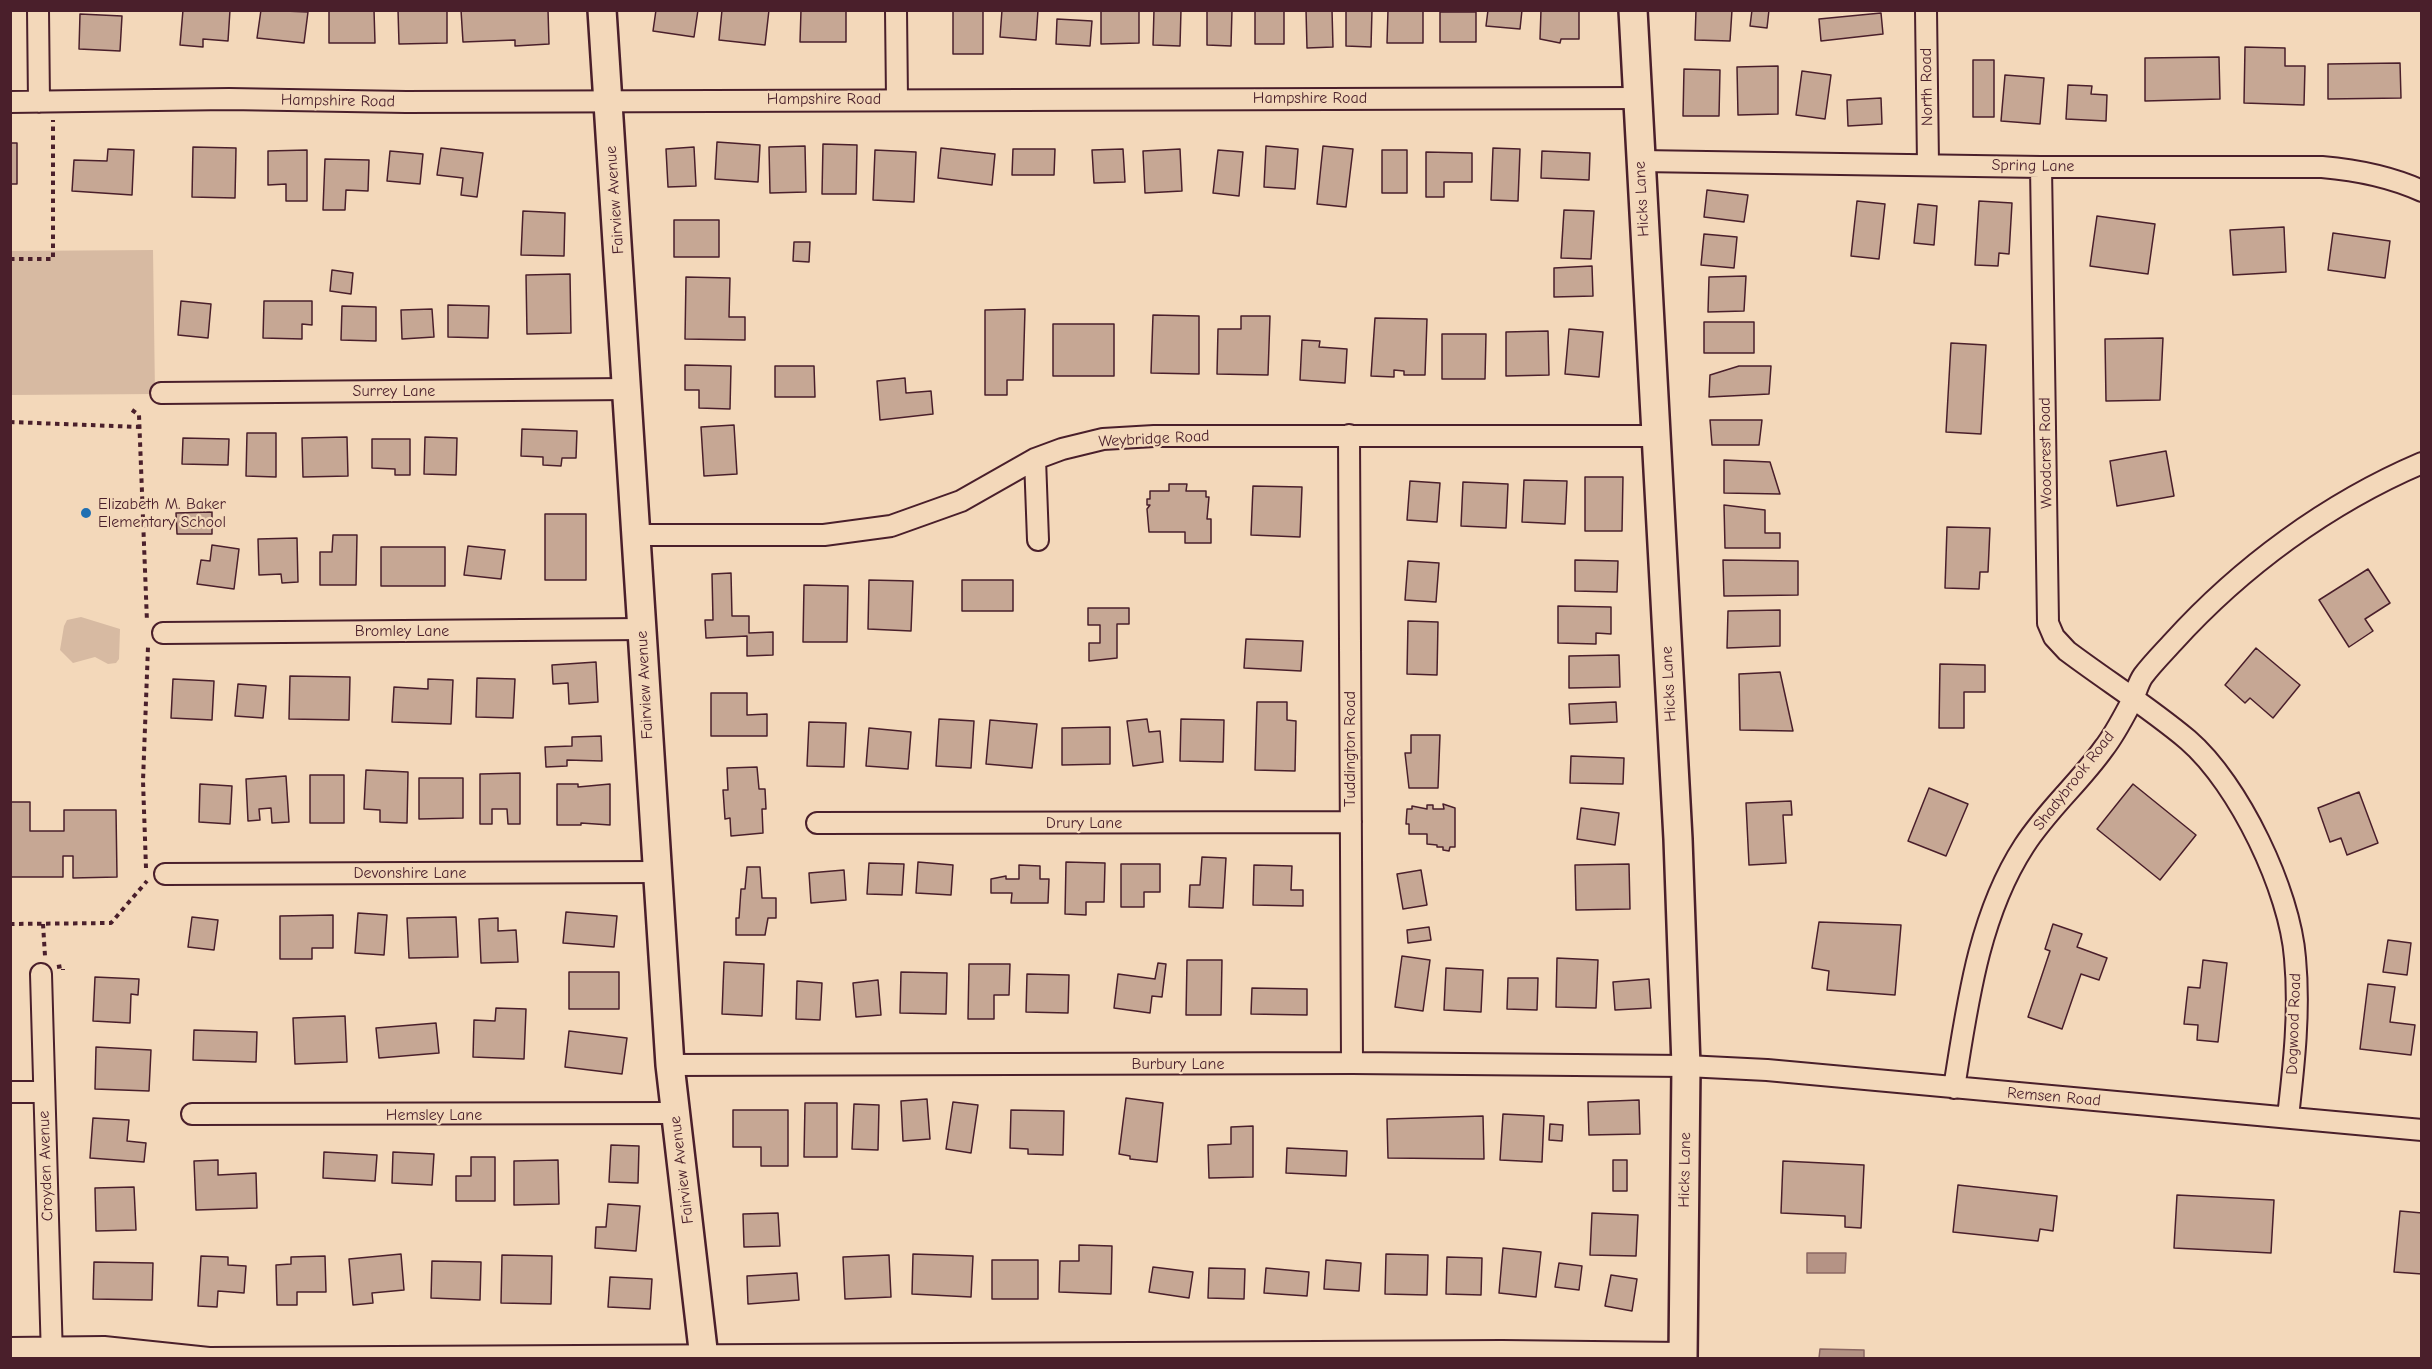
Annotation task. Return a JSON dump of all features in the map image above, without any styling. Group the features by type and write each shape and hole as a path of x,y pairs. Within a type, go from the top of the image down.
{"street":[{"path":"38,10 39,102"},
{"name":"Fairview Avenue","path":"602,10 670,1065 704,1357"},
{"path":"896,10 897,99"},
{"name":"Hicks Lane","path":"1633,10 1654,436 1677,827 1686,1066 1683,1356"},
{"name":"North Road","path":"1926,10 1928,164"},
{"name":"Hampshire Road","path":"10,102 229,99 406,102 1637,98"},
{"name":"Spring Lane","path":"1640,161 2041,167 2322,167 2360,170 2398,181 2421,191"},
{"name":"Woodcrest Road","path":"2041,167 2048,623 2054,637 2067,651 2132,700"},
{"name":"Surrey Lane","path":"161,393 627,389"},
{"name":"Tuddington Road","path":"1349,435 1352,1063"},
{"name":"Weybridge Road","path":"637,535 824,535 891,526 961,501 1035,459 1062,449 1104,439 1154,436 1654,436"},
{"path":"1035,459 1038,540"},
{"name":"Shadybrook Road","path":"1954,1088 1973,971 2007,874 2024,846 2053,807 2104,748 2132,700 2142,677 2202,610 2264,556 2316,521 2396,474 2421,463"},
{"name":"Bromley Lane","path":"153,636 642,629"},
{"name":"Dogwood Road","path":"2132,700 2188,740 2209,761 2234,795 2258,838 2278,885 2295,955 2297,988 2295,1050 2288,1117"},
{"name":"Drury Lane","path":"817,824 1351,822"},
{"name":"Devonshire Lane","path":"165,874 656,872"},
{"name":"Croyden Avenue","path":"43,971 44,1092 52,1353"},
{"name":"Burbury Lane","path":"670,1065 1352,1063 1686,1066"},
{"name":"Remsen Road","path":"1686,1066 1767,1070 2421,1130"},
{"path":"10,1092 44,1092"},
{"name":"Hemsley Lane","path":"192,1114 675,1113"},
{"path":"10,1348 52,1353 104,1347 209,1358 1490,1351 1683,1356"}],"path":[{"path":"10,259 53,259 53,128"},
{"path":"10,924 111,923 147,881 143,781 153,636 139,415 132,410"},
{"path":"10,422 140,427"},
{"path":"43,924 43,971"}],"shaded area":[{"path":"153,250 155,394 11,395 10,251"},
{"path":"81,617 120,629 119,659 116,663 108,664 95,657 73,663 60,650 67,620"},
{"path":"1807,1253 1846,1253 1845,1273 1807,1273"},
{"path":"1820,1349 1864,1350 1864,1358 1819,1358"}],"building":[{"path":"183,10 230,10 228,41 203,39 203,47 180,45"},
{"path":"261,10 308,12 304,43 257,38"},
{"path":"329,10 374,10 375,43 329,43"},
{"path":"398,10 447,10 447,43 399,44"},
{"path":"461,10 548,10 549,44 515,46 515,40 463,42"},
{"path":"656,10 698,10 694,37 653,31"},
{"path":"722,10 769,10 765,45 719,40"},
{"path":"801,10 846,10 846,42 800,42"},
{"path":"953,10 983,10 983,54 953,54"},
{"path":"1002,10 1038,10 1036,40 1000,37"},
{"path":"1101,10 1139,10 1139,43 1101,44"},
{"path":"1154,10 1181,10 1180,46 1153,45"},
{"path":"1207,10 1232,10 1231,46 1207,45"},
{"path":"1255,10 1284,10 1284,44 1255,44"},
{"path":"1306,10 1332,10 1333,47 1307,48"},
{"path":"1346,10 1372,10 1371,47 1346,46"},
{"path":"1388,10 1423,10 1423,43 1387,43"},
{"path":"1488,10 1522,10 1520,29 1486,26"},
{"path":"1541,10 1579,10 1579,39 1561,39 1560,43 1540,39"},
{"path":"1696,10 1732,10 1730,41 1695,40"},
{"path":"1752,10 1769,10 1767,28 1750,26"},
{"path":"1440,12 1476,12 1476,42 1440,42"},
{"path":"1881,13 1883,34 1821,41 1819,19"},
{"path":"80,14 122,16 120,51 79,49"},
{"path":"1057,19 1092,21 1090,46 1056,44"},
{"path":"2245,47 2285,48 2285,66 2305,66 2304,105 2244,103"},
{"path":"2219,57 2220,99 2145,101 2145,58"},
{"path":"1973,60 1994,60 1994,117 1973,117"},
{"path":"2400,63 2401,98 2328,99 2328,64"},
{"path":"1778,66 1778,114 1738,115 1737,67"},
{"path":"1684,69 1720,70 1719,116 1683,116"},
{"path":"1802,71 1831,75 1825,119 1796,115"},
{"path":"2005,75 2044,78 2040,124 2001,121"},
{"path":"2068,85 2092,86 2091,94 2107,95 2106,121 2066,119"},
{"path":"1881,98 1882,124 1848,126 1847,100"},
{"path":"717,142 760,145 758,182 715,179"},
{"path":"10,143 17,143 17,184 10,184"},
{"path":"823,144 857,145 856,194 822,194"},
{"path":"805,146 806,192 770,193 769,147"},
{"path":"1266,146 1298,149 1295,189 1264,187"},
{"path":"1323,146 1353,149 1346,207 1317,204"},
{"path":"193,147 236,148 235,198 192,197"},
{"path":"694,147 696,186 668,187 666,149"},
{"path":"441,148 483,153 477,197 461,195 463,178 437,175"},
{"path":"941,148 995,154 992,185 938,178"},
{"path":"1493,148 1520,149 1518,201 1491,200"},
{"path":"108,149 134,150 132,195 72,191 74,160 107,161"},
{"path":"1013,149 1055,149 1054,175 1012,175"},
{"path":"1123,149 1125,182 1094,183 1092,150"},
{"path":"1180,149 1182,191 1145,193 1143,151"},
{"path":"307,150 307,201 286,201 286,184 268,185 268,151"},
{"path":"875,150 916,152 914,202 873,200"},
{"path":"1218,150 1243,152 1239,196 1213,193"},
{"path":"1382,150 1407,150 1407,193 1382,193"},
{"path":"390,151 423,154 420,184 387,181"},
{"path":"1542,151 1590,153 1589,180 1541,178"},
{"path":"1426,152 1472,153 1472,182 1444,182 1444,197 1426,197"},
{"path":"325,159 369,160 368,191 346,190 345,210 323,210"},
{"path":"1707,190 1748,195 1744,222 1704,217"},
{"path":"1857,201 1885,204 1879,259 1851,256"},
{"path":"1979,201 2012,203 2009,254 1999,253 1998,266 1975,265"},
{"path":"1918,204 1937,206 1934,245 1914,243"},
{"path":"1564,210 1594,211 1591,259 1561,258"},
{"path":"523,211 565,213 564,256 521,255"},
{"path":"2097,216 2155,224 2148,274 2090,266"},
{"path":"674,220 719,220 719,257 674,257"},
{"path":"2284,227 2286,272 2233,275 2230,230"},
{"path":"2333,233 2390,241 2385,278 2328,270"},
{"path":"1704,234 1737,237 1734,268 1701,265"},
{"path":"794,242 810,242 809,262 793,261"},
{"path":"1592,266 1593,296 1554,297 1554,268"},
{"path":"332,270 353,273 351,294 330,291"},
{"path":"570,274 571,333 527,334 526,275"},
{"path":"1746,276 1744,311 1708,312 1709,277"},
{"path":"686,277 730,278 729,317 745,317 745,340 685,339"},
{"path":"181,301 211,304 208,338 178,335"},
{"path":"264,301 312,301 312,325 302,324 302,339 263,338"},
{"path":"448,305 489,306 488,338 448,337"},
{"path":"342,306 376,307 376,341 341,340"},
{"path":"432,309 434,337 402,339 401,310"},
{"path":"1025,309 1023,380 1007,380 1007,395 985,395 985,310"},
{"path":"1153,315 1199,316 1199,374 1151,373"},
{"path":"1241,316 1270,316 1268,375 1217,374 1218,329 1241,329"},
{"path":"1375,318 1427,319 1425,375 1404,375 1404,371 1394,370 1394,377 1371,376"},
{"path":"1704,322 1754,322 1754,353 1704,353"},
{"path":"1053,324 1114,324 1114,376 1053,376"},
{"path":"1569,329 1603,332 1599,377 1565,374"},
{"path":"1548,331 1549,375 1506,376 1506,332"},
{"path":"1442,334 1486,334 1485,379 1442,379"},
{"path":"2163,338 2160,400 2106,401 2105,339"},
{"path":"1302,340 1320,341 1319,347 1347,349 1345,383 1300,380"},
{"path":"1951,343 1986,345 1981,434 1946,432"},
{"path":"685,365 731,366 730,409 699,408 699,390 685,390"},
{"path":"775,366 814,366 815,397 775,397"},
{"path":"1739,366 1771,366 1769,394 1709,397 1710,375"},
{"path":"905,378 906,393 931,391 933,414 880,420 877,381"},
{"path":"1710,420 1762,420 1759,445 1712,445"},
{"path":"734,425 737,474 704,476 701,427"},
{"path":"522,429 577,431 576,458 562,458 561,466 543,465 543,457 521,456"},
{"path":"247,433 276,433 276,477 246,476"},
{"path":"347,437 348,476 303,477 302,438"},
{"path":"425,437 457,438 456,475 424,474"},
{"path":"183,438 229,439 228,465 182,464"},
{"path":"372,439 410,439 410,475 395,475 395,469 372,468"},
{"path":"2166,451 2174,496 2117,506 2110,461"},
{"path":"1724,460 1770,462 1780,494 1724,493"},
{"path":"1585,477 1623,477 1622,531 1585,531"},
{"path":"1524,480 1567,481 1565,524 1522,522"},
{"path":"1410,481 1440,483 1437,522 1407,520"},
{"path":"1463,482 1508,484 1506,528 1461,526"},
{"path":"1169,484 1187,484 1186,491 1206,491 1206,497 1209,497 1207,519 1211,519 1211,543 1185,543 1185,532 1149,532 1147,509 1150,505 1147,505 1147,499 1150,499 1150,491 1169,491"},
{"path":"1253,486 1302,487 1300,537 1251,535"},
{"path":"1724,505 1765,510 1765,533 1780,533 1780,548 1725,548"},
{"path":"212,512 212,534 177,534 176,513"},
{"path":"545,514 586,514 586,580 545,580"},
{"path":"1947,527 1990,528 1988,572 1980,572 1979,589 1945,588"},
{"path":"333,535 357,535 356,585 320,585 320,552 332,552"},
{"path":"297,538 298,582 282,583 281,574 259,575 258,539"},
{"path":"212,545 239,549 234,589 197,584 201,560 210,561"},
{"path":"468,546 505,550 501,579 464,575"},
{"path":"381,547 445,547 445,586 381,586"},
{"path":"1575,560 1618,561 1617,592 1575,591"},
{"path":"1723,560 1798,561 1798,595 1724,596"},
{"path":"1408,561 1439,563 1436,602 1405,600"},
{"path":"2368,569 2390,603 2365,619 2373,631 2349,647 2319,600"},
{"path":"731,573 732,616 749,616 749,633 773,632 773,655 747,656 747,636 706,638 705,620 713,620 712,574"},
{"path":"869,580 913,581 911,631 868,629"},
{"path":"962,580 1013,580 1013,611 962,611"},
{"path":"804,585 848,586 847,642 803,642"},
{"path":"1558,606 1611,607 1611,634 1596,633 1596,644 1558,643"},
{"path":"1088,608 1129,608 1129,624 1117,624 1117,658 1089,661 1089,643 1100,643 1100,625 1088,625"},
{"path":"1780,610 1780,646 1727,648 1728,611"},
{"path":"1408,621 1438,622 1437,675 1407,674"},
{"path":"1246,639 1303,641 1301,671 1244,668"},
{"path":"2256,648 2300,685 2273,718 2250,698 2245,703 2225,685"},
{"path":"1619,655 1620,687 1569,688 1569,656"},
{"path":"596,662 598,702 569,704 568,683 553,684 552,665"},
{"path":"1940,664 1985,665 1985,692 1964,692 1964,728 1939,728"},
{"path":"1780,672 1793,731 1740,730 1739,674"},
{"path":"290,676 350,677 349,720 289,719"},
{"path":"477,678 515,679 513,718 476,717"},
{"path":"173,679 214,681 212,720 171,718"},
{"path":"428,679 453,680 451,724 392,722 394,687 428,689"},
{"path":"238,684 266,686 263,718 235,716"},
{"path":"711,693 747,693 747,715 767,714 767,736 711,736"},
{"path":"1257,702 1287,702 1287,720 1296,721 1295,771 1255,770"},
{"path":"1616,702 1617,722 1570,724 1569,704"},
{"path":"939,719 974,721 971,768 936,766"},
{"path":"1147,719 1149,732 1160,731 1163,762 1133,766 1127,721"},
{"path":"1181,719 1224,720 1223,762 1180,761"},
{"path":"990,720 1037,724 1032,768 986,764"},
{"path":"809,722 846,723 844,767 807,766"},
{"path":"1110,727 1110,764 1062,765 1062,728"},
{"path":"869,728 911,732 908,769 866,766"},
{"path":"1411,735 1440,735 1438,788 1409,788 1405,753 1411,753"},
{"path":"601,736 602,761 567,760 567,766 546,767 545,747 572,746 572,737"},
{"path":"1571,756 1624,758 1623,784 1570,783"},
{"path":"757,767 759,789 765,789 766,809 762,809 763,833 731,836 730,818 725,819 723,790 728,790 727,768"},
{"path":"366,770 408,772 407,823 380,822 380,810 364,809"},
{"path":"520,773 520,824 508,824 507,809 492,809 492,824 480,824 480,774"},
{"path":"310,775 344,775 344,823 310,823"},
{"path":"286,776 289,822 272,823 271,808 259,809 260,820 248,821 246,779"},
{"path":"419,778 463,778 463,818 419,819"},
{"path":"200,784 232,786 230,824 199,822"},
{"path":"557,784 578,784 578,787 610,784 610,825 581,823 581,825 557,825"},
{"path":"2133,784 2196,835 2160,880 2097,829"},
{"path":"1929,788 1968,804 1946,856 1908,841"},
{"path":"2359,792 2378,843 2347,855 2341,838 2330,842 2318,808"},
{"path":"1791,801 1792,815 1783,815 1786,863 1749,865 1746,803"},
{"path":"10,802 30,802 30,831 64,831 64,810 116,810 117,877 73,878 73,856 63,856 63,877 10,877"},
{"path":"1443,804 1455,808 1455,847 1450,847 1449,851 1437,845 1427,844 1427,834 1409,834 1409,824 1406,824 1407,809 1412,809 1412,806 1427,809 1427,805 1433,805 1433,809 1444,809"},
{"path":"1581,808 1619,813 1615,845 1577,839"},
{"path":"1202,857 1226,858 1223,908 1189,907 1190,885 1200,885"},
{"path":"918,862 953,865 951,895 916,893"},
{"path":"1066,862 1105,863 1104,902 1086,902 1086,915 1065,914"},
{"path":"869,863 904,864 902,895 867,894"},
{"path":"1121,864 1160,864 1160,892 1144,892 1144,907 1121,907"},
{"path":"1629,864 1630,909 1576,910 1575,865"},
{"path":"1019,865 1040,866 1040,879 1049,879 1048,903 1011,903 1012,893 991,893 991,879 1006,876 1006,879 1019,879"},
{"path":"1254,865 1292,866 1291,890 1303,890 1303,906 1253,905"},
{"path":"747,867 760,867 762,898 776,898 776,918 768,918 765,935 736,935 736,918 739,918 741,889 745,889"},
{"path":"844,870 846,900 811,903 809,873"},
{"path":"1421,870 1427,905 1403,909 1397,874"},
{"path":"566,912 617,916 614,947 563,943"},
{"path":"358,913 387,915 384,955 355,953"},
{"path":"333,915 333,948 312,948 312,959 280,959 280,916"},
{"path":"192,917 218,920 214,950 188,947"},
{"path":"456,917 458,957 409,958 407,918"},
{"path":"498,918 498,931 516,930 518,962 481,963 479,919"},
{"path":"1819,922 1901,925 1895,995 1827,990 1829,971 1812,968"},
{"path":"2053,924 2082,934 2077,947 2107,958 2099,980 2081,974 2062,1029 2028,1017 2050,951 2045,949"},
{"path":"1429,927 1431,940 1408,943 1407,930"},
{"path":"2388,940 2411,943 2407,975 2383,972"},
{"path":"1402,956 1430,960 1423,1011 1395,1007"},
{"path":"1557,958 1598,960 1596,1008 1556,1007"},
{"path":"1187,960 1222,960 1221,1015 1186,1015"},
{"path":"2203,960 2227,963 2218,1042 2197,1040 2198,1025 2184,1024 2188,987 2200,988"},
{"path":"724,962 764,964 762,1016 722,1014"},
{"path":"1158,963 1166,964 1162,997 1152,996 1150,1013 1114,1008 1118,974 1155,979"},
{"path":"969,964 1010,964 1009,995 994,995 994,1019 968,1019"},
{"path":"1446,968 1483,970 1481,1012 1444,1010"},
{"path":"569,972 619,972 619,1009 569,1009"},
{"path":"901,972 947,973 946,1014 900,1013"},
{"path":"1027,974 1069,975 1068,1013 1026,1012"},
{"path":"95,977 139,979 138,995 131,994 130,1023 93,1021"},
{"path":"1508,978 1538,978 1537,1010 1507,1009"},
{"path":"1649,979 1651,1008 1615,1010 1613,982"},
{"path":"878,980 881,1015 856,1017 853,983"},
{"path":"797,981 822,983 820,1020 796,1019"},
{"path":"2368,984 2395,987 2390,1022 2415,1025 2411,1055 2360,1049"},
{"path":"1252,988 1307,989 1307,1015 1251,1014"},
{"path":"496,1008 526,1009 524,1059 473,1057 474,1020 495,1021"},
{"path":"345,1016 347,1062 295,1064 293,1018"},
{"path":"436,1023 439,1053 379,1058 376,1028"},
{"path":"194,1030 257,1032 256,1062 193,1060"},
{"path":"569,1031 627,1038 622,1074 565,1067"},
{"path":"96,1047 151,1050 149,1091 95,1089"},
{"path":"1126,1098 1163,1103 1157,1162 1130,1159 1130,1156 1119,1154"},
{"path":"927,1099 930,1139 903,1141 901,1101"},
{"path":"1639,1100 1640,1134 1589,1135 1588,1102"},
{"path":"953,1102 978,1105 971,1153 946,1149"},
{"path":"805,1103 837,1103 837,1157 804,1157"},
{"path":"854,1104 879,1105 878,1150 852,1149"},
{"path":"733,1110 788,1110 788,1166 761,1166 761,1147 733,1147"},
{"path":"1011,1110 1064,1111 1063,1155 1028,1154 1028,1149 1010,1148"},
{"path":"1503,1114 1544,1116 1542,1162 1500,1160"},
{"path":"1483,1116 1484,1159 1388,1158 1387,1119"},
{"path":"93,1118 129,1120 127,1141 146,1143 144,1162 90,1158"},
{"path":"1550,1124 1563,1125 1562,1141 1549,1140"},
{"path":"1253,1126 1253,1177 1209,1178 1208,1145 1231,1144 1231,1127"},
{"path":"611,1145 639,1146 638,1183 609,1182"},
{"path":"1287,1148 1347,1151 1346,1176 1286,1173"},
{"path":"324,1152 377,1155 375,1181 323,1178"},
{"path":"393,1152 434,1154 432,1185 392,1183"},
{"path":"471,1157 495,1157 495,1201 456,1201 456,1176 471,1176"},
{"path":"218,1160 218,1175 256,1173 257,1208 196,1210 194,1161"},
{"path":"558,1160 559,1204 514,1205 514,1161"},
{"path":"1613,1160 1627,1160 1627,1191 1613,1191"},
{"path":"1783,1161 1864,1165 1861,1228 1845,1227 1845,1216 1781,1213"},
{"path":"1958,1185 2057,1196 2053,1231 2040,1229 2038,1241 1953,1232"},
{"path":"134,1187 136,1230 96,1231 95,1188"},
{"path":"2177,1195 2274,1200 2271,1253 2174,1248"},
{"path":"608,1204 640,1206 636,1251 595,1248 596,1227 606,1227"},
{"path":"2400,1211 2422,1213 2422,1274 2394,1272"},
{"path":"778,1213 780,1246 744,1247 743,1214"},
{"path":"1592,1213 1638,1215 1636,1256 1590,1255"},
{"path":"1079,1245 1112,1246 1111,1294 1059,1292 1060,1261 1079,1261"},
{"path":"1503,1248 1541,1252 1536,1297 1499,1293"},
{"path":"401,1254 404,1290 372,1293 373,1303 353,1305 349,1259"},
{"path":"913,1254 973,1256 971,1297 912,1294"},
{"path":"1386,1254 1428,1255 1427,1295 1385,1294"},
{"path":"502,1255 552,1256 551,1304 501,1303"},
{"path":"889,1255 891,1297 845,1299 843,1257"},
{"path":"201,1256 228,1257 228,1265 246,1266 244,1293 218,1291 217,1307 198,1306"},
{"path":"325,1256 326,1292 297,1292 297,1305 277,1305 276,1265 291,1264 291,1257"},
{"path":"1447,1257 1482,1258 1481,1295 1446,1294"},
{"path":"992,1260 1038,1260 1038,1299 992,1299"},
{"path":"1326,1260 1361,1263 1359,1291 1324,1289"},
{"path":"432,1261 481,1262 480,1300 431,1298"},
{"path":"94,1262 153,1263 152,1300 93,1299"},
{"path":"1559,1263 1582,1266 1579,1290 1555,1287"},
{"path":"1153,1267 1193,1272 1189,1298 1149,1292"},
{"path":"1209,1268 1245,1269 1244,1299 1208,1298"},
{"path":"1266,1268 1309,1272 1307,1296 1264,1293"},
{"path":"797,1273 799,1300 748,1304 747,1276"},
{"path":"1611,1275 1637,1279 1632,1311 1605,1306"},
{"path":"610,1277 652,1279 650,1309 608,1307"}],"place":[{"name":"Elizabeth M. Baker Elementary School","path":"86,513"}]}
